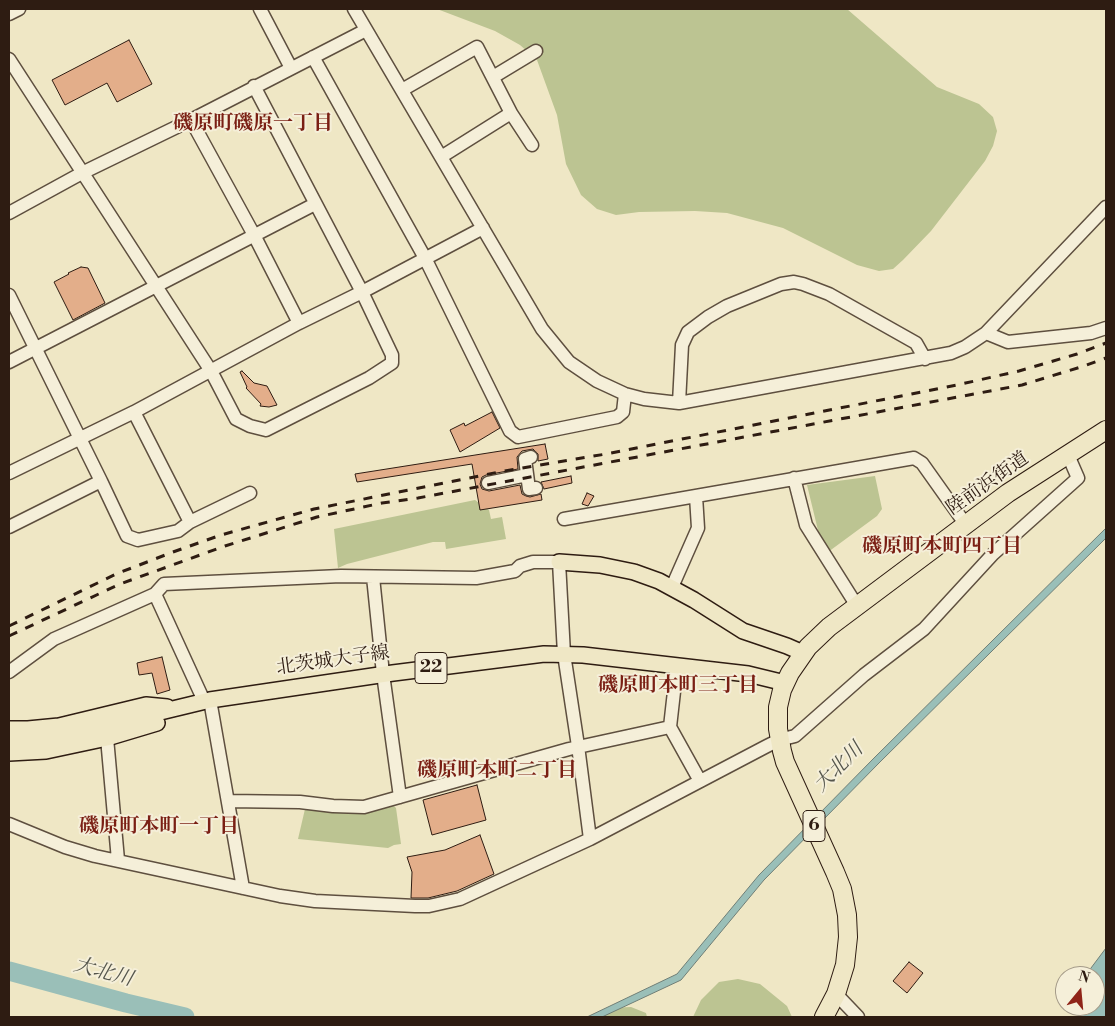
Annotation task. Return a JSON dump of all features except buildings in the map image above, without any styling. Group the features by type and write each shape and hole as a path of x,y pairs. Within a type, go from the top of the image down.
{"highway":[{"name":"陸前浜街道","path":"824,1017 836,994 845,965 848,944 847,915 842,890 785,762 779,740 778,707 785,683 802,653 821,634 1008,493 1106,430"}],"main road":[{"path":"559,562 600,565 625,570 659,581 743,631 802,653"},
{"name":"北茨城大子線","path":"9,741 36,740 79,733 207,700 383,674 544,654 564,654 677,665 766,677 785,683"},
{"path":"9,729 28,730 59,726 146,705 176,708"},
{"path":"9,753 46,752 107,738 162,721 176,708"}],"street":[{"path":"9,14 19,9"},
{"path":"260,9 291,68"},
{"path":"354,9 542,329 569,362 597,382 625,394 644,399 679,403 951,354 986,333 1106,207"},
{"path":"9,214 82,173 191,120 366,30"},
{"path":"402,90 477,47 512,113 532,145"},
{"path":"493,78 536,52"},
{"path":"313,57 426,258 510,431 518,437 617,417 623,412 625,394"},
{"path":"9,59 211,371 236,419 250,426 266,430 369,378 392,363 389,349 362,292 254,86"},
{"path":"441,156 512,113"},
{"path":"191,120 254,235 299,323"},
{"path":"9,362 315,204"},
{"path":"9,473 134,412 299,323 483,228"},
{"path":"679,403 682,345 688,332 727,306 781,284 794,282 829,294 916,343 925,359"},
{"path":"9,295 127,536 138,540 178,531 190,522 250,493"},
{"path":"986,333 1008,342 1091,333 1106,328"},
{"path":"134,412 190,522"},
{"path":"9,824 65,847 95,856 243,888 315,901 429,906 460,899 590,839 779,740 796,736 864,675 924,629 993,554 1078,478 1068,455"},
{"path":"564,519 914,458 922,463 966,525"},
{"path":"488,483 532,484 529,459"},
{"path":"794,478 806,525 857,606"},
{"path":"9,527 101,481"},
{"path":"672,587 698,528 696,496"},
{"path":"9,672 54,639 156,594 164,584 341,576 373,578 476,578 515,570 520,566 533,562 559,562 564,654 590,839"},
{"path":"373,578 383,674 400,797"},
{"path":"156,594 207,700 229,801 243,888"},
{"path":"677,665 670,727 700,780"},
{"path":"229,801 300,802 333,806 364,806 578,746 670,727"},
{"path":"107,738 118,860"},
{"path":"836,994 858,1017"}],"green space":[{"path":"437,9 847,9 937,87 979,104 993,117 997,131 993,146 985,161 931,231 893,269 879,271 857,265 783,228 727,213 695,211 639,212 616,215 597,209 581,195 566,164 557,115 537,60 520,45 495,31"},
{"path":"875,476 882,509 877,516 824,555 807,485"},
{"path":"475,500 489,510 491,519 502,517 506,539 446,549 445,542 433,542 338,568 334,529"},
{"path":"393,805 396,808 401,844 388,848 298,839 305,809 331,811"},
{"path":"738,979 760,984 787,1006 792,1017 693,1017 701,1000 719,982"},
{"path":"631,1007 646,1013 647,1017 590,1017 607,1008"}],"water":[{"path":"1106,528 1106,538 764,880 681,980 602,1017 587,1017 677,974 759,875"},
{"path":"1106,948 1106,1017 1078,1017 1105,1016 1105,966 1092,966"}],"waterway":[{"name":"大北川","path":"9,971 185,1017"}],"railway":[{"path":"9,626 116,574 173,552 221,535 314,509 957,385 1019,371 1077,354 1106,343"},
{"path":"9,636 120,584 225,546 317,517 382,503 418,498 1022,385 1106,358"}],"district":[{"name":"磯原町磯原一丁目","path":"253,124"},
{"name":"磯原町本町四丁目","path":"942,547"},
{"name":"磯原町本町三丁目","path":"678,686"},
{"name":"磯原町本町二丁目","path":"497,771"},
{"name":"磯原町本町一丁目","path":"159,827"}]}
